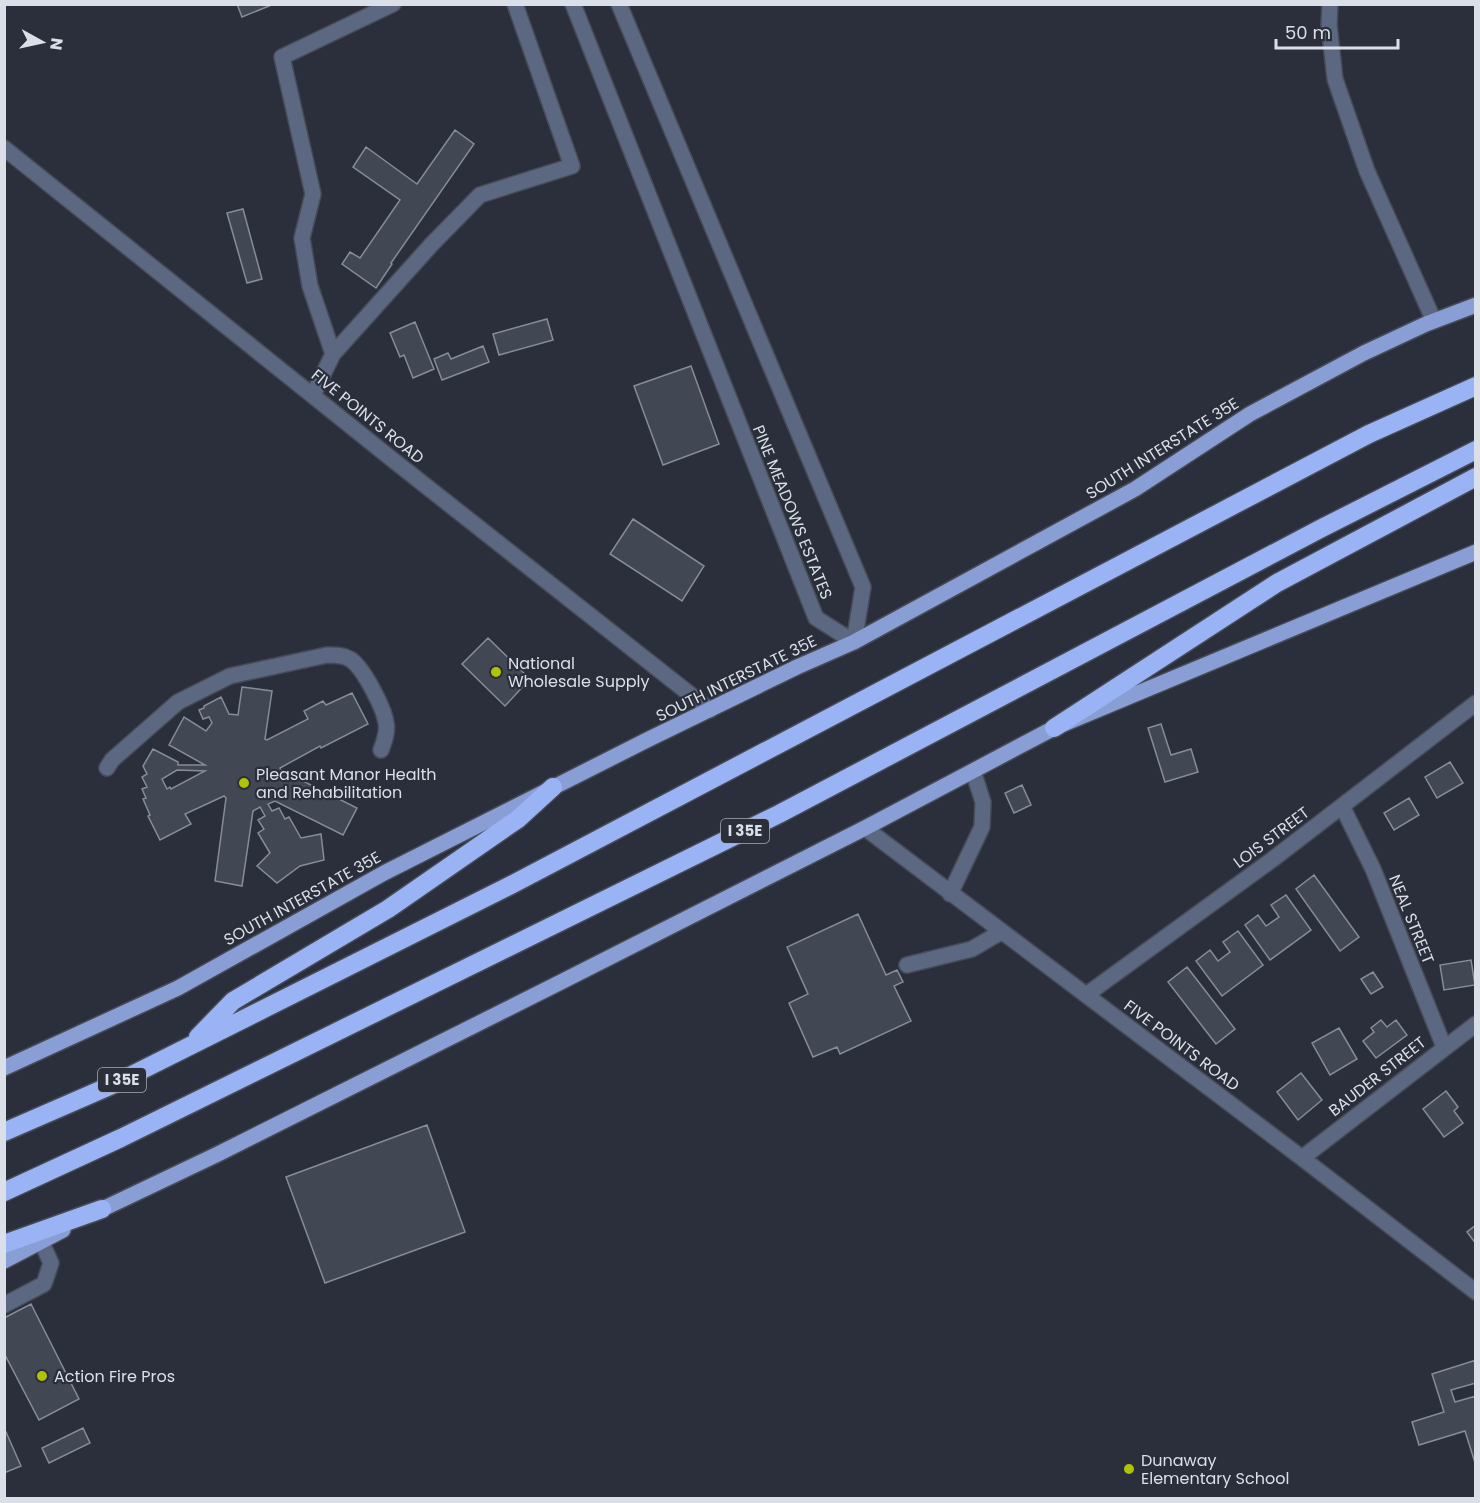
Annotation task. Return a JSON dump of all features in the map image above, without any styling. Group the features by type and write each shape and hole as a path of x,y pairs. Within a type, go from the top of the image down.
{"highway":[{"name":"I 35E","path":"4,1132 112,1085 511,885 1369,434 1476,386"},
{"name":"I 35E","path":"4,1192 121,1138 779,814 1320,529 1476,450"},
{"path":"1054,728 1277,584 1476,477"},
{"path":"189,1046 233,1001 388,909 518,819 553,787"},
{"path":"4,1244 102,1209"}],"main road":[{"name":"SOUTH INTERSTATE 35E","path":"4,1068 197,978 204,972 384,873 553,787 854,642 1135,489 1250,414 1364,353 1434,321 1476,305"},
{"path":"4,1261 102,1209 218,1154 864,828 1054,728 1476,552"}],"street":[{"path":"333,354 310,285 303,248 302,238 313,194 282,57 393,4"},
{"path":"313,395 333,354 432,244 480,195 572,166 515,4"},
{"name":"PINE MEADOWS ESTATES","path":"573,4 816,618 854,642"},
{"path":"619,4 863,587 854,642"},
{"path":"1330,4 1329,25 1335,79 1367,171 1434,321"},
{"name":"FIVE POINTS ROAD","path":"4,148 710,710"},
{"path":"107,768 112,760 178,702 230,676 327,655 348,658 357,664 364,675 385,716 387,726 381,750"},
{"name":"LOIS STREET","path":"1086,995 1342,806 1476,703"},
{"path":"950,894 982,827 983,802 973,771"},
{"name":"NEAL STREET","path":"1342,806 1373,869 1444,1047"},
{"name":"FIVE POINTS ROAD","path":"864,828 1476,1292"},
{"path":"907,965 972,949 1001,932"},
{"name":"BAUDER STREET","path":"1302,1158 1476,1024"},
{"path":"4,1305 44,1284 51,1263 41,1241"}],"building":[{"path":"237,4 274,4 242,17"},
{"path":"455,130 474,144 376,288 342,264 350,252 360,258 400,200 353,167 366,147 417,184"},
{"path":"243,209 262,279 247,283 227,213"},
{"path":"547,319 553,340 499,355 493,334"},
{"path":"415,322 434,369 413,378 404,355 400,357 390,333"},
{"path":"483,346 489,362 442,380 434,359 448,353 451,359"},
{"path":"691,366 719,444 663,465 634,386"},
{"path":"633,519 704,566 682,601 610,554"},
{"name":"National Wholesale Supply","path":"488,638 530,679 505,706 462,664"},
{"name":"Pleasant Manor Health and Rehabilitation","path":"242,687 272,691 265,739 267,740 308,719 304,711 323,701 326,705 352,693 368,724 280,768 357,808 343,835 275,801 268,804 272,811 279,808 285,819 289,817 301,838 321,834 324,860 300,866 277,883 257,866 270,853 258,833 264,829 258,820 265,816 260,807 253,811 242,886 215,881 226,798 224,796 185,814 191,824 160,840 148,816 150,815 143,799 146,798 142,789 147,787 142,777 147,774 143,766 153,749 178,762 178,765 205,765 169,745 184,717 206,731 212,723 209,717 203,719 199,710 221,697 229,714 238,715","holes":["177,770 205,771 171,789 170,787 167,789 162,779"]},
{"path":"1161,724 1171,755 1191,749 1198,772 1165,782 1148,728"},
{"path":"1450,762 1463,783 1437,798 1425,777"},
{"path":"1022,785 1031,805 1014,813 1005,793"},
{"path":"1409,798 1419,815 1394,830 1384,813"},
{"path":"1314,875 1359,937 1340,951 1296,889"},
{"path":"1286,895 1311,930 1270,960 1245,925 1258,915 1266,926 1279,917 1271,905"},
{"path":"858,914 886,975 897,970 903,982 894,986 911,1021 840,1054 837,1047 813,1057 789,1003 808,994 787,947"},
{"path":"1238,931 1263,965 1222,996 1196,961 1210,950 1218,961 1230,952 1223,942"},
{"path":"1471,960 1475,985 1444,990 1440,965"},
{"path":"1187,967 1235,1029 1216,1044 1168,982"},
{"path":"1373,972 1383,987 1371,994 1361,979"},
{"path":"1381,1020 1387,1027 1396,1020 1407,1035 1376,1058 1363,1041 1374,1032 1371,1028"},
{"path":"1339,1028 1357,1059 1330,1075 1312,1043"},
{"path":"1301,1073 1322,1100 1298,1120 1277,1092"},
{"path":"1446,1091 1458,1107 1454,1111 1463,1123 1444,1137 1423,1109"},
{"path":"427,1125 465,1232 325,1283 286,1177"},
{"path":"1476,1225 1476,1244 1467,1232"},
{"name":"Action Fire Pros","path":"31,1304 79,1399 39,1420 4,1353 4,1318"},
{"path":"1476,1360 1476,1383 1451,1390 1455,1402 1476,1396 1476,1466 1465,1431 1419,1445 1412,1422 1444,1412 1432,1374"},
{"path":"83,1428 90,1443 49,1463 42,1448"},
{"path":"6,1432 21,1466 4,1473 4,1433"}],"place":[{"name":"National Wholesale Supply","path":"496,672"},
{"name":"Pleasant Manor Health and Rehabilitation","path":"244,783"},
{"name":"Action Fire Pros","path":"42,1376"},
{"name":"Dunaway Elementary School","path":"1129,1469"}]}
